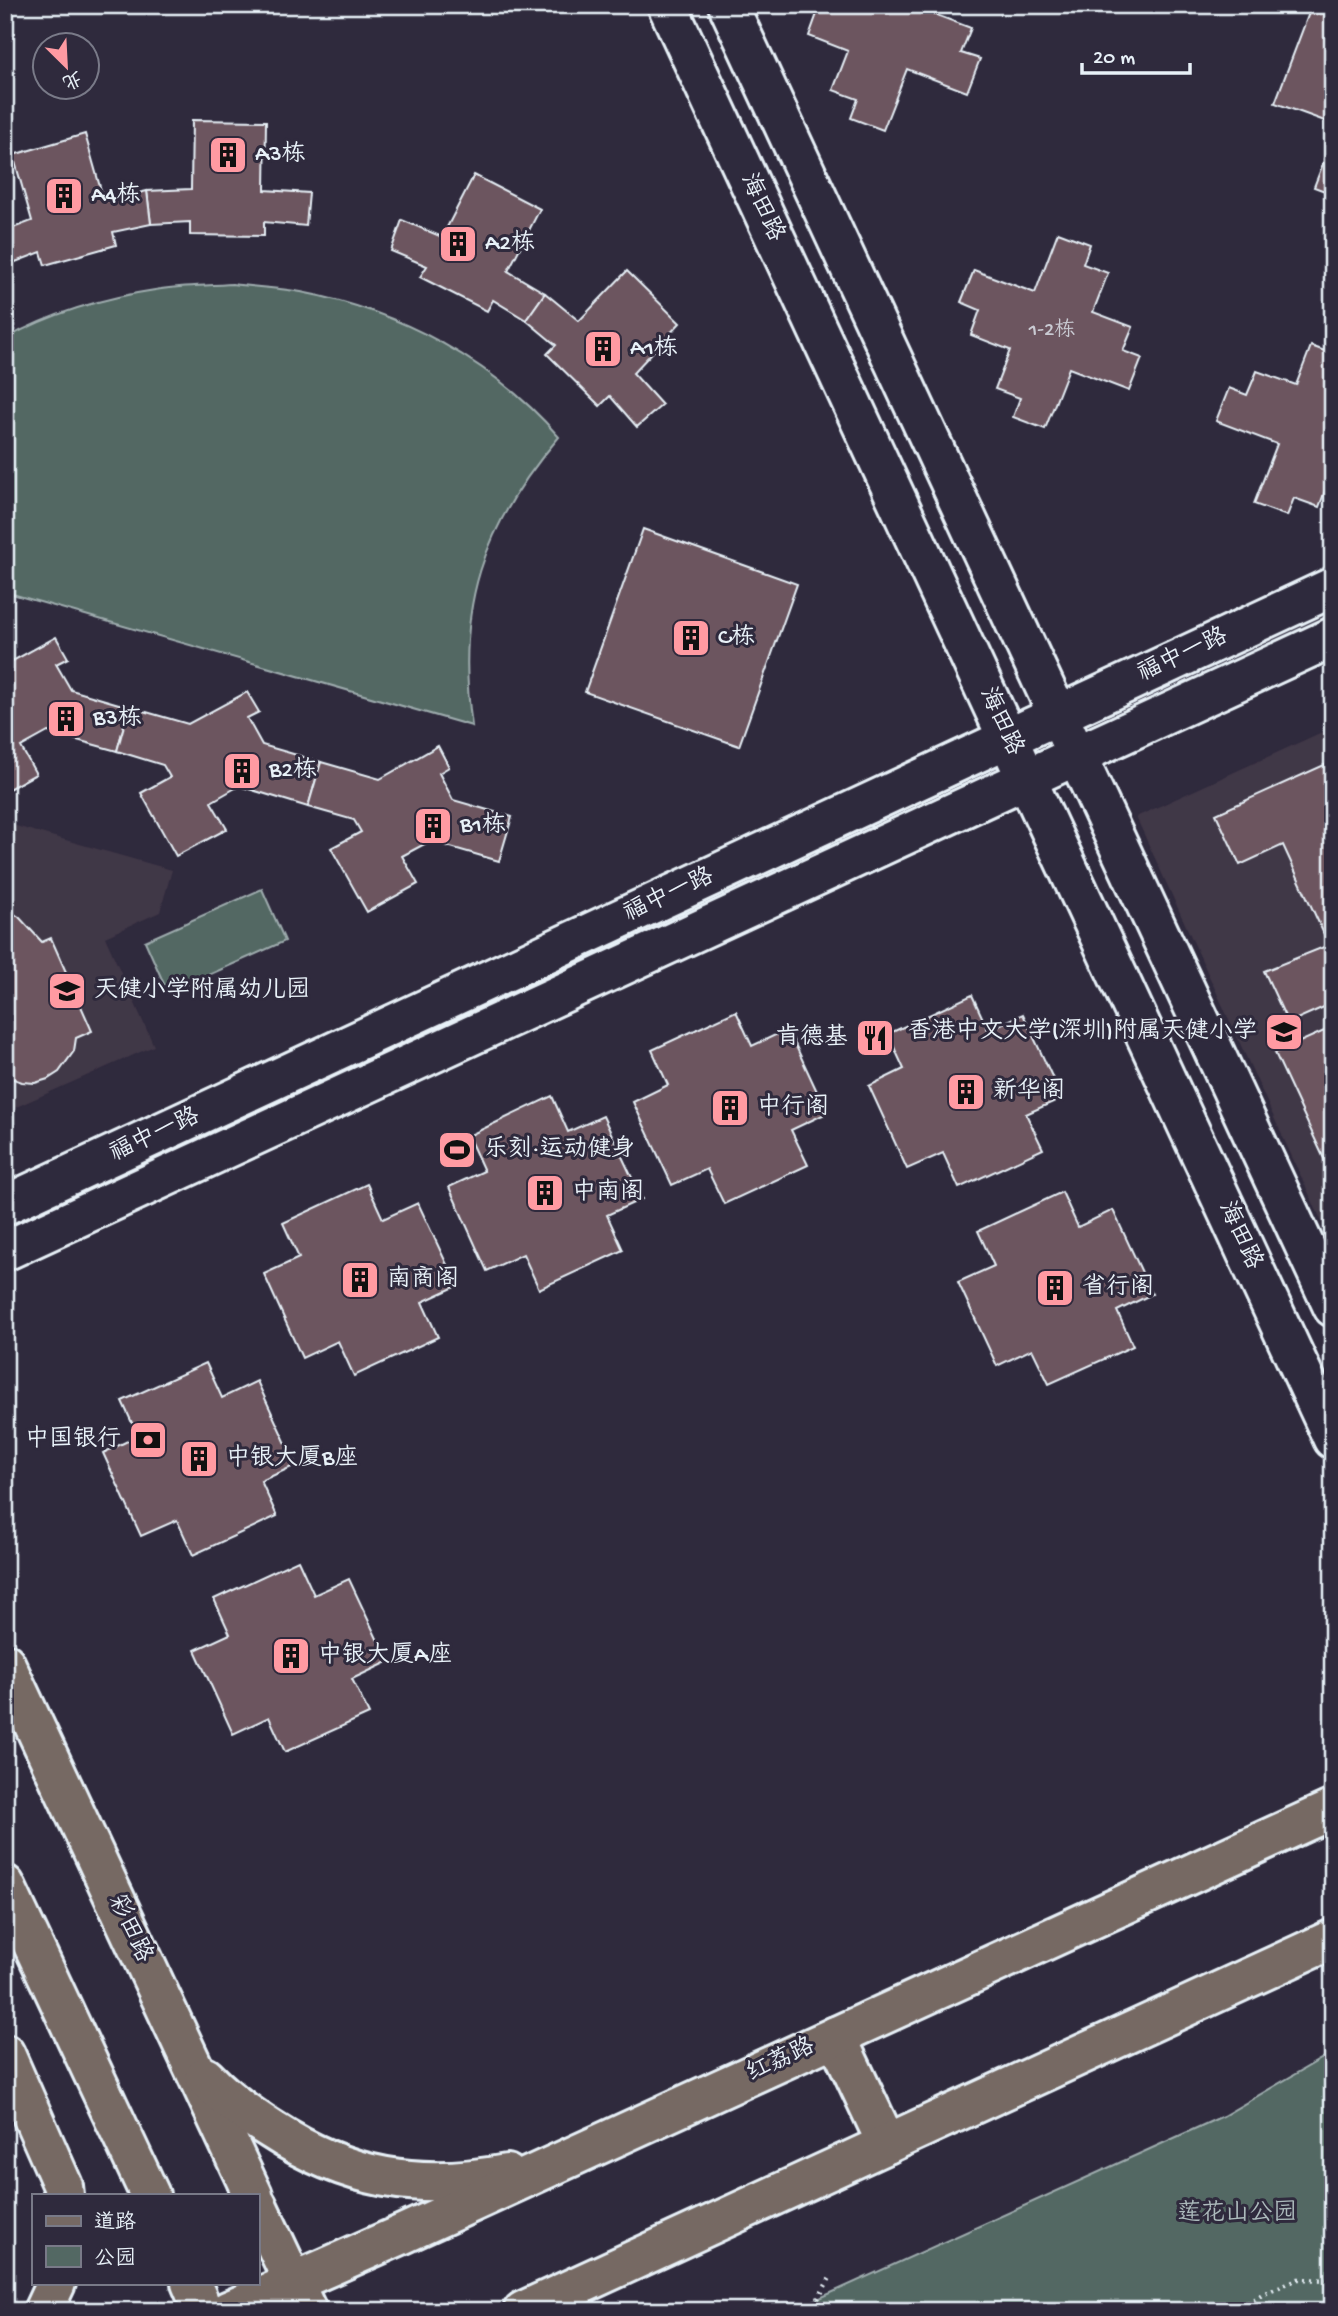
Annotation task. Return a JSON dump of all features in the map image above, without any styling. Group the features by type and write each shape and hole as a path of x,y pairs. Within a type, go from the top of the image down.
{"main road":[{"name":"彩田路","path":"5,1663 253,2194"},
{"name":"红荔路","path":"228,2311 300,2297 579,2154 1333,1809"},
{"path":"5,1885 150,2194"},
{"path":"523,2311 1333,1939"},
{"path":"836,2036 887,2144"},
{"path":"5,2054 63,2186 64,2194"},
{"path":"191,2062 223,2095 279,2135 334,2164 369,2175 412,2180 468,2180 527,2171 579,2154"},
{"path":"259,2209 300,2297"},
{"path":"549,2311 591,2280"},
{"path":"43,2311 56,2284"},
{"path":"191,2284 203,2311"}],"street":[{"name":"海田路","path":"667,5 1333,1439"},
{"path":"728,5 1333,1307"},
{"name":"福中一路","path":"5,1205 1333,587"},
{"name":"福中一路","path":"5,1251 1333,637"}],"path":[{"path":"811,2311 831,2276"},
{"path":"1236,2311 1262,2294 1298,2279 1333,2280"}],"shaded area":[{"name":"香港中文大学(深圳)附属天健小学","path":"1333,727 1333,1246 1136,817"},
{"name":"天健小学附属幼儿园","path":"5,823 172,870 160,912 105,937 154,1046 5,1112"}],"green space":[{"path":"232,284 293,291 338,301 409,326 442,343 505,385 559,437 532,470 511,503 493,537 480,571 468,644 472,726 5,592 5,339 61,313 101,301 170,288"},
{"path":"262,889 285,941 168,993 145,941"},
{"name":"莲花山公园","path":"1333,2052 1333,2311 791,2311 1223,2116"}],"building":[{"path":"804,5 934,5 931,13 971,28 961,53 980,59 967,92 907,69 883,130 851,118 858,99 833,90 848,51 809,36 818,11"},
{"path":"1312,5 1333,10 1333,124 1275,103"},
{"name":"A3栋","path":"192,120 266,121 265,190 309,193 306,226 264,222 264,236 190,235 190,222 151,224 147,191 191,189"},
{"name":"A4栋","path":"85,134 104,201 147,191 151,224 113,232 116,245 45,265 41,252 5,266 5,231 32,221 13,155"},
{"path":"1333,138 1333,194 1314,187"},
{"name":"A2栋","path":"474,175 540,209 508,271 545,293 526,320 493,300 487,311 420,277 427,266 391,251 402,220 442,237"},
{"path":"1058,232 1090,244 1083,264 1108,273 1093,312 1133,327 1123,351 1142,358 1129,391 1069,368 1045,429 1013,417 1020,398 995,389 1010,350 971,335 980,310 961,302 974,270 1035,293"},
{"name":"A1栋","path":"627,271 680,323 633,373 662,405 637,427 610,396 600,406 547,354 556,345 526,320 545,293 579,321"},
{"path":"1311,346 1333,354 1333,470 1319,507 1294,498 1287,516 1254,504 1277,444 1216,421 1229,388 1247,395 1257,371 1296,385"},
{"name":"C栋","path":"643,529 797,584 739,746 585,692"},
{"name":"B3栋","path":"56,637 68,658 56,664 71,690 129,707 117,751 48,732 21,747 36,774 5,791 5,665"},
{"name":"B2栋","path":"247,692 259,712 247,718 262,745 321,762 308,807 239,786 211,802 227,829 176,856 141,793 170,777 163,765 117,751 129,707 188,724"},
{"name":"B1栋","path":"438,746 449,767 439,773 453,800 512,817 499,861 430,841 402,856 418,884 367,912 331,848 361,832 354,820 308,807 321,762 380,779"},
{"path":"1333,761 1333,1003 1288,1023 1264,971 1329,945 1283,845 1240,865 1216,814"},
{"path":"5,908 19,917 42,942 51,938 92,1031 76,1038 74,1051 59,1072 35,1083 5,1076"},
{"name":"新华阁","path":"972,995 988,1030 1023,1014 1062,1098 1026,1114 1043,1149 959,1188 943,1153 907,1169 869,1086 904,1069 888,1034"},
{"name":"中行阁","path":"736,1011 752,1046 788,1029 827,1113 791,1130 808,1165 724,1204 707,1169 672,1185 633,1102 668,1085 652,1050"},
{"path":"1333,1027 1333,1178 1275,1053"},
{"name":"中南阁","path":"552,1096 568,1132 603,1116 642,1199 607,1215 623,1250 539,1289 523,1254 487,1271 449,1187 484,1171 468,1136"},
{"name":"南商阁","path":"367,1184 383,1219 418,1203 457,1286 422,1302 438,1337 354,1376 338,1341 302,1358 264,1274 299,1258 283,1223"},
{"name":"省行阁","path":"1062,1192 1078,1227 1113,1210 1152,1294 1117,1311 1133,1346 1049,1384 1032,1349 997,1366 958,1282 994,1266 978,1231"},
{"name":"中银大厦B座","path":"206,1363 222,1398 257,1381 296,1465 261,1481 277,1516 193,1555 177,1520 141,1536 103,1453 138,1436 122,1401"},
{"name":"中银大厦A座","path":"298,1560 314,1595 349,1579 388,1662 352,1679 369,1714 285,1752 269,1717 233,1734 195,1650 230,1634 214,1599"}],"place":[{"name":"A3栋","path":"228,155"},
{"name":"A4栋","path":"64,196"},
{"name":"A2栋","path":"458,244"},
{"name":"A1栋","path":"603,349"},
{"name":"C栋","path":"691,638"},
{"name":"B3栋","path":"66,719"},
{"name":"B2栋","path":"242,771"},
{"name":"B1栋","path":"433,826"},
{"name":"天健小学附属幼儿园","path":"67,991"},
{"name":"香港中文大学(深圳)附属天健小学","path":"1284,1032"},
{"name":"肯德基","path":"875,1038"},
{"name":"新华阁","path":"966,1092"},
{"name":"中行阁","path":"730,1108"},
{"name":"乐刻·运动健身","path":"457,1150"},
{"name":"中南阁","path":"545,1193"},
{"name":"南商阁","path":"360,1280"},
{"name":"省行阁","path":"1055,1288"},
{"name":"中国银行","path":"148,1440"},
{"name":"中银大厦B座","path":"199,1459"},
{"name":"中银大厦A座","path":"291,1656"}]}
